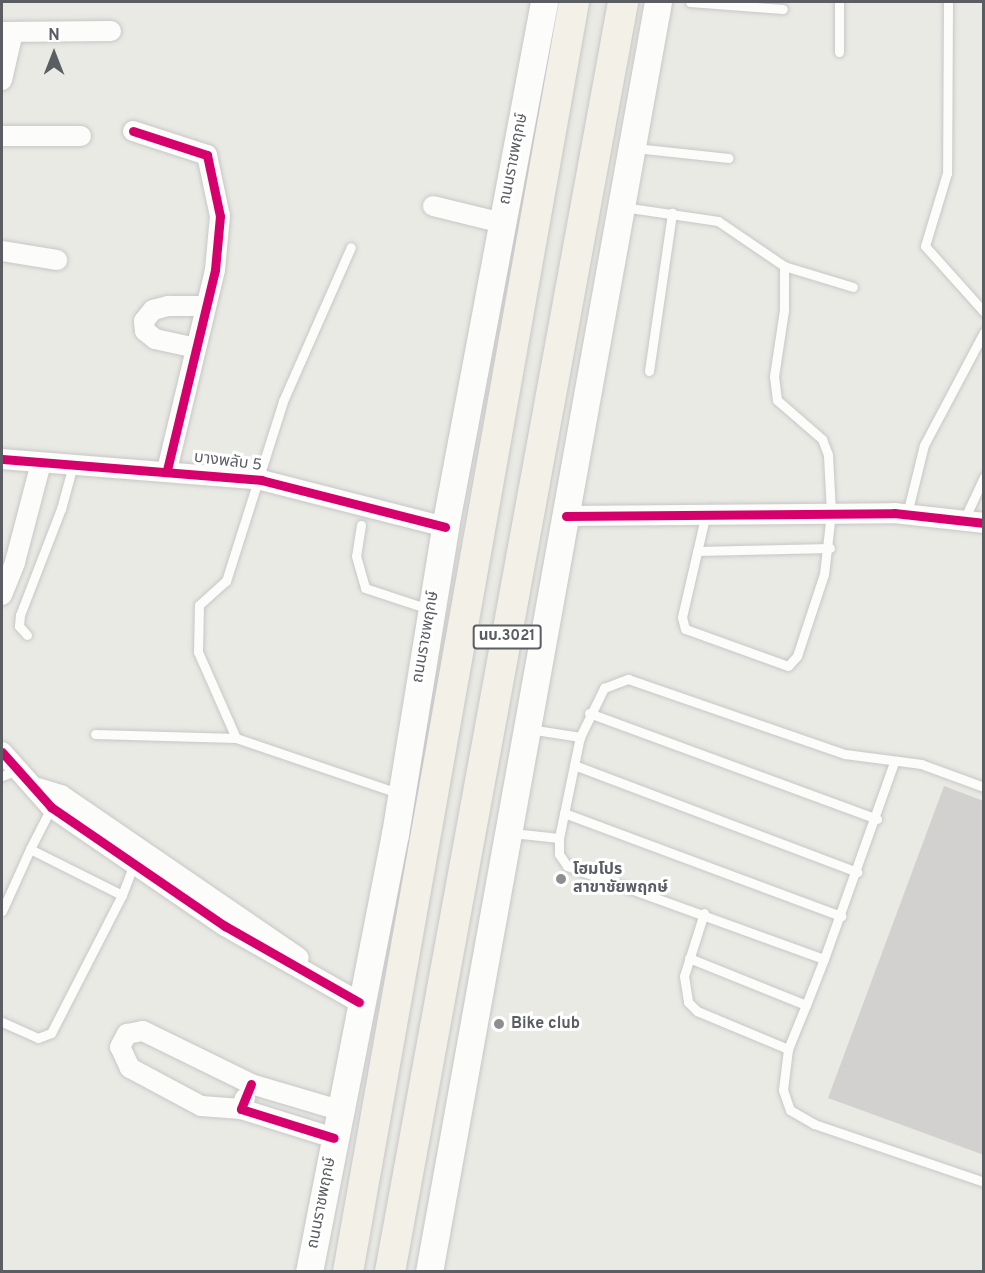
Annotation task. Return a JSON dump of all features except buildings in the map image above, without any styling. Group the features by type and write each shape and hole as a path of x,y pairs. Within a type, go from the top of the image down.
{"main road":[{"name":"ถนนราชพฤกษ์","path":"309,1272 358,1002 395,834 445,527 544,2"},
{"name":"ถนนราชพฤกษ์","path":"348,1272 470,601 574,2"},
{"name":"นบ.3021","path":"390,1272 623,2"},
{"name":"นบ.3021","path":"429,1272 623,207 656,6"},
{"path":"395,834 414,780 445,642 470,601"}],"street":[{"path":"2,80 7,32 111,32"},
{"path":"133,131 201,151 212,167 219,234 206,306 167,470"},
{"path":"2,136 81,136"},
{"path":"433,206 502,223"},
{"path":"2,251 57,260"},
{"path":"196,348 155,339 145,331 144,321 153,310 168,306 206,306"},
{"name":"บางพลับ 5","path":"2,459 167,470 261,480 445,527"},
{"path":"2,595 15,562 41,463"},
{"path":"566,516 706,513 907,514 984,523"},
{"path":"2,752 10,773 56,801 191,895 285,947 312,972 358,1002"},
{"path":"334,1138 241,1109 219,1109 186,1099 130,1068 120,1047 131,1030 143,1031 251,1084 339,1110"},
{"path":"241,1109 251,1084"}],"lane":[{"path":"690,2 783,9"},
{"path":"839,2 839,52"},
{"path":"948,2 947,173 926,246 984,312"},
{"path":"633,147 728,158"},
{"path":"623,207 718,221 784,266 853,287"},
{"path":"649,371 672,213"},
{"path":"236,738 198,652 199,605 226,581 261,480 284,400 351,247"},
{"path":"706,513 682,617 685,630 781,667 794,663 830,548 831,513 828,455 822,439 777,400 774,376 784,310 784,266"},
{"path":"907,514 924,445 984,332"},
{"path":"27,635 19,626 20,615 61,509 73,465"},
{"path":"963,522 984,477"},
{"path":"361,525 356,556 365,588 431,610"},
{"path":"697,551 830,548"},
{"path":"824,959 567,866 559,854 559,838 564,813 580,737 589,713 604,688 628,679 845,754 921,764 984,787"},
{"path":"589,713 877,819"},
{"path":"529,729 580,737"},
{"path":"95,734 236,738 356,782 401,793"},
{"path":"894,762 877,819 788,1049 783,1090 798,1117 984,1182"},
{"path":"574,765 857,872"},
{"path":"2,911 30,849 56,801"},
{"path":"564,813 841,916"},
{"path":"509,833 559,838"},
{"path":"30,849 122,895"},
{"path":"2,1022 38,1038 51,1033 122,895 137,859"},
{"path":"704,914 689,958 684,991 696,1011 788,1049"},
{"path":"689,958 806,1005"}],"cycle path":[{"path":"133,131 207,155 220,216 215,270 167,470"},
{"path":"2,459 261,480 445,527"},
{"path":"566,516 894,513 984,523"},
{"path":"2,752 51,807 225,926 359,1002"},
{"path":"251,1084 241,1109 334,1138"}],"place":[{"name":"โฮมโปร สาขาชัยพฤกษ์","path":"561,879"},
{"name":"Bike club","path":"499,1024"}]}
